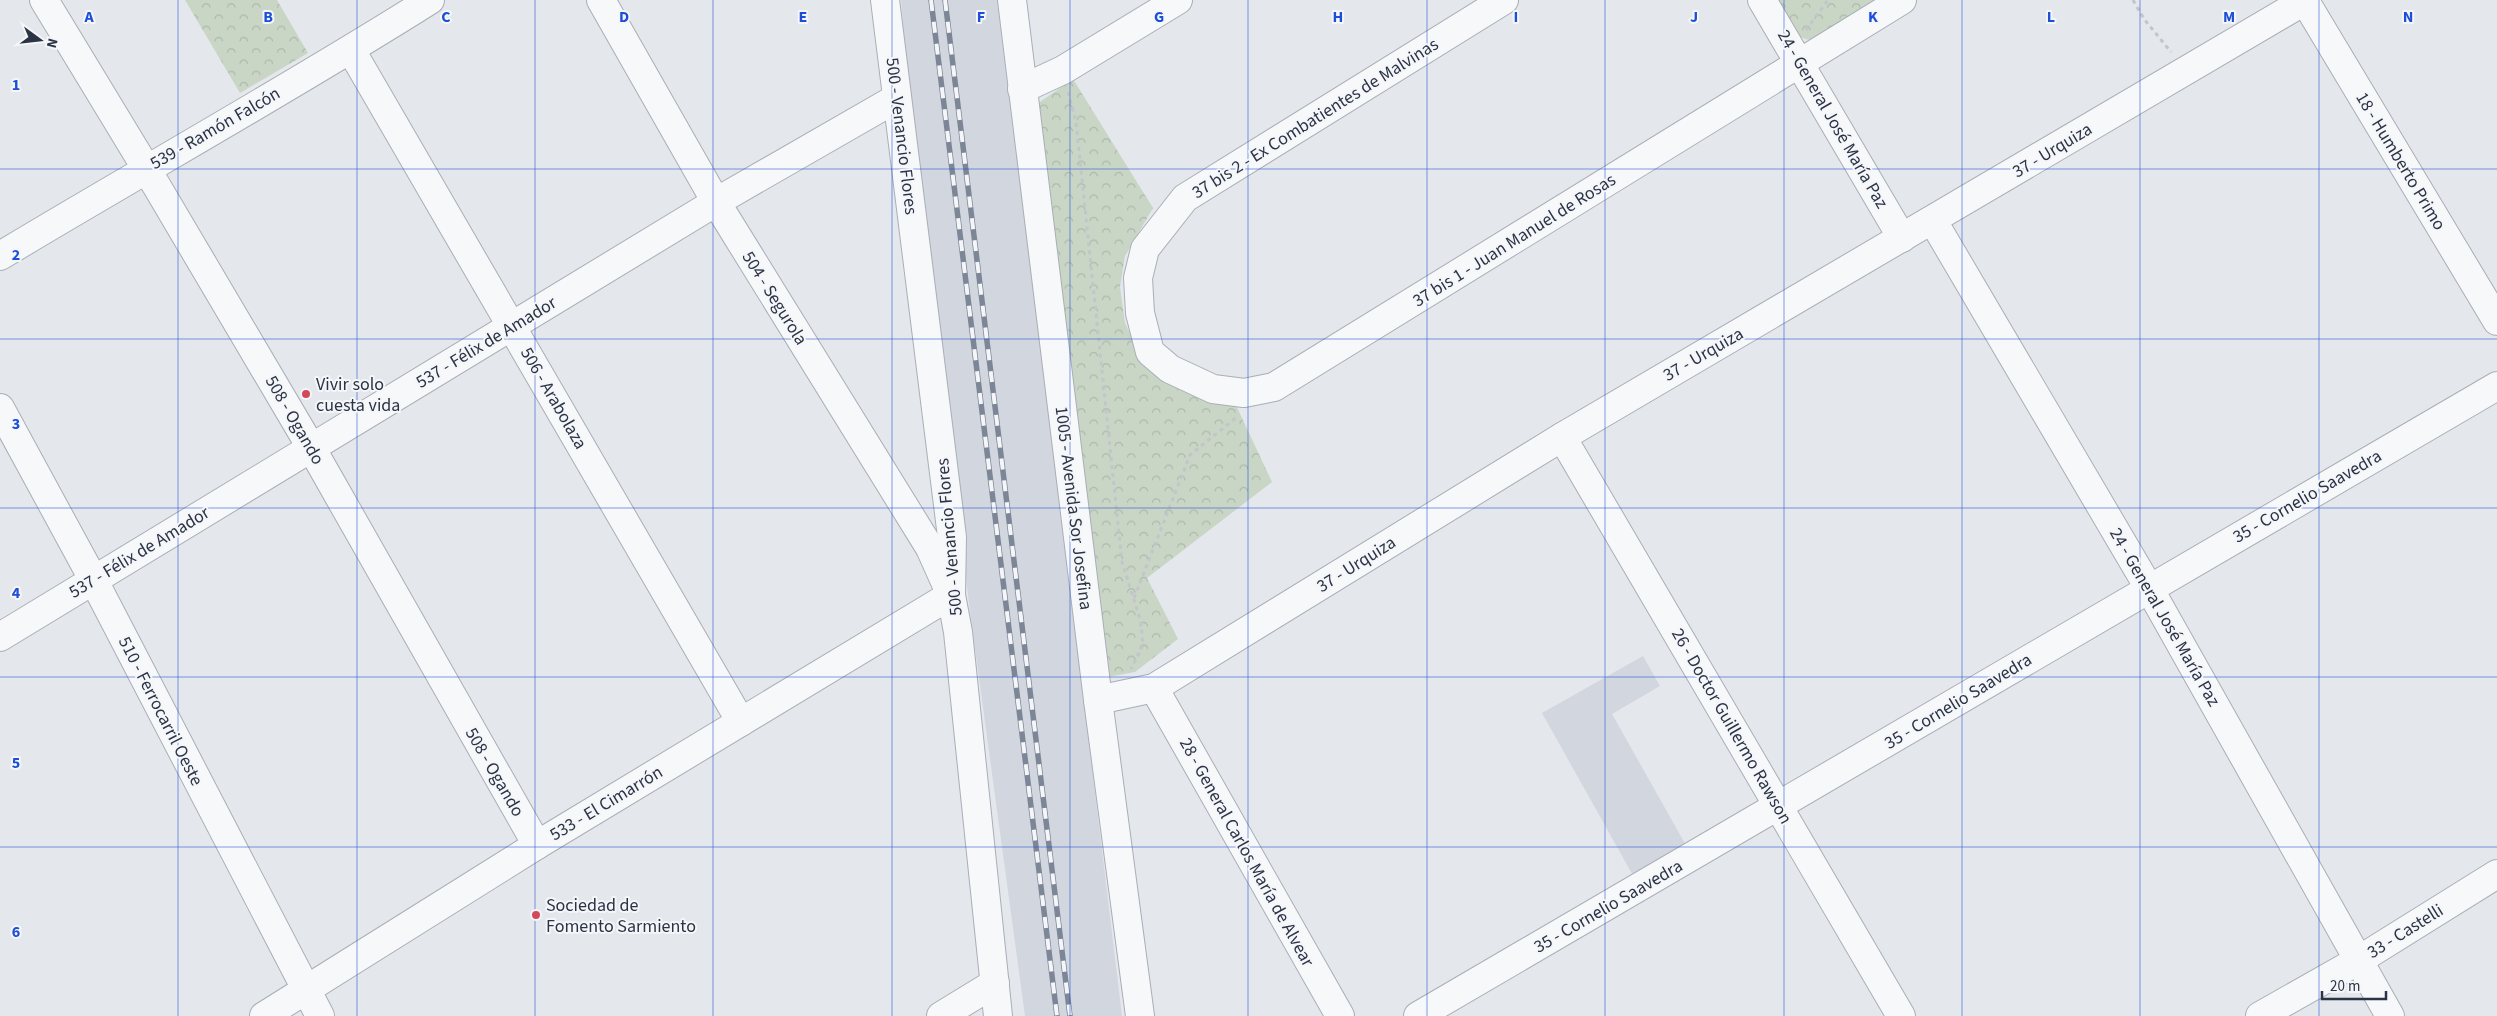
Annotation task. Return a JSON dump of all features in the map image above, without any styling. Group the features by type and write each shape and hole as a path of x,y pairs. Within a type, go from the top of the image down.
{"street":[{"name":"508 - Ogando","path":"44,0 312,448 537,845"},
{"name":"539 - Ramón Falcón","path":"0,256 146,168 351,50 430,0"},
{"name":"504 - Segurola","path":"601,0 716,202 930,548 951,594"},
{"name":"500 - Venancio Flores","path":"885,0 952,537 951,594 958,632 998,1016"},
{"name":"1005 - Avenida Sor Josefina","path":"1012,0 1022,89 1108,698 1140,1016"},
{"path":"1022,89 1063,70 1178,0"},
{"name":"37 bis 2 - Ex Combatientes de Malvinas","path":"1140,313 1138,278 1145,249 1185,198 1504,0"},
{"name":"24 - General José María Paz","path":"1762,0 1902,238"},
{"name":"37 bis 1 - Juan Manuel de Rosas","path":"1140,313 1150,352 1170,369 1213,389 1244,392 1274,387 1796,56 1902,0"},
{"name":"37 - Urquiza","path":"1108,698 1154,688 1562,437 1933,221 2305,0"},
{"name":"18 - Humberto Primo","path":"2305,0 2497,320"},
{"name":"506 - Arabolaza","path":"351,50 741,722"},
{"name":"537 - Félix de Amador","path":"0,637 716,202 897,98"},
{"name":"24 - General José María Paz","path":"1933,221 2149,588 2390,1016"},
{"name":"35 - Cornelio Saavedra","path":"1418,1016 1779,807 2149,588 2497,386"},
{"name":"510 - Ferrocarril Oeste","path":"0,408 93,579 320,1016"},
{"name":"26 - Doctor Guillermo Rawson","path":"1562,437 1901,1016"},
{"name":"533 - El Cimarrón","path":"264,1016 537,845 951,594"},
{"name":"28 - General Carlos María de Alvear","path":"1154,688 1340,1016"},
{"name":"33 - Castelli","path":"2260,1016 2359,960 2497,874"},
{"path":"942,1016 995,983"}],"path":[{"path":"1796,56 1828,0"},
{"path":"2133,0 2144,19 2176,59 2190,67"},
{"path":"1063,70 1076,122 1122,562 1141,622 1143,645 1108,698"},
{"path":"1134,599 1190,455 1244,412"}],"shaded area":[{"path":"901,0 997,0 1024,204 1122,1016 1025,1016 971,619 913,157"},
{"path":"1643,656 1660,686 1612,714 1688,849 1635,879 1542,713"}],"green space":[{"path":"185,0 277,0 308,53 240,93"},
{"path":"1773,0 1885,0 1814,40 1806,39 1794,32"},
{"path":"1073,79 1153,208 1125,256 1120,287 1125,323 1143,360 1234,401 1272,482 1147,578 1178,639 1135,672 1107,677 1034,106"}],"railway":[{"path":"931,0 1057,1016"},
{"path":"945,0 1070,1016"}],"place":[{"name":"Vivir solo cuesta vida","path":"306,394"},
{"name":"Sociedad de Fomento Sarmiento","path":"536,915"}]}
